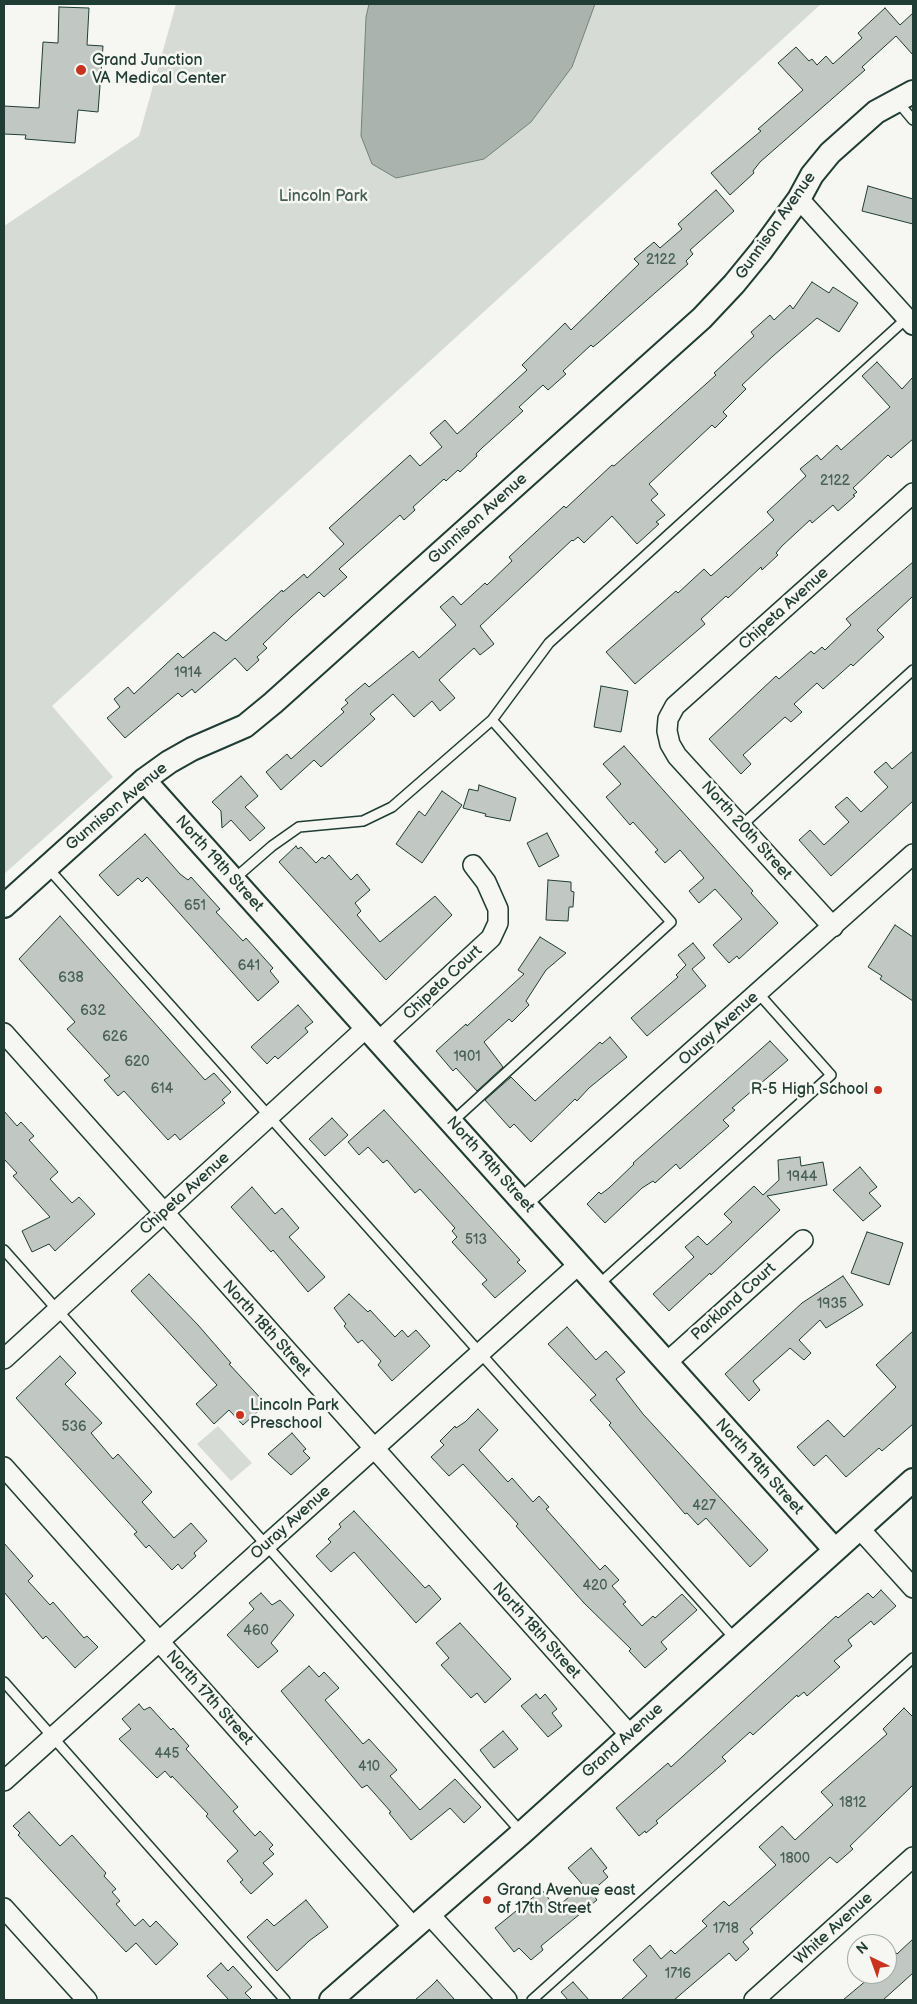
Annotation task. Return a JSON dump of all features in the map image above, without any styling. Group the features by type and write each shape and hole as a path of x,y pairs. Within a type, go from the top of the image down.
{"street":[{"name":"Gunnison Avenue","path":"4,906 144,780 168,762 192,749 245,726 273,703 702,318 734,284 799,199 812,175 830,153 862,123 904,96"},
{"path":"799,199 910,321"},
{"name":"Chipeta Avenue","path":"667,731 668,719 675,706 913,493"},
{"name":"North 20th Street","path":"667,731 670,744 676,756 833,927"},
{"name":"North 19th Street","path":"144,780 834,1550"},
{"name":"Ouray Avenue","path":"523,1202 913,854"},
{"name":"Chipeta Court","path":"372,1035 491,938 498,923 498,909 486,882 473,865"},
{"name":"North 18th Street","path":"4,1034 630,1735"},
{"name":"Chipeta Avenue","path":"4,1359 268,1117 372,1035"},
{"name":"Parkland Court","path":"666,1363 802,1240"},
{"name":"Ouray Avenue","path":"4,1781 578,1265"},
{"name":"North 17th Street","path":"4,1467 159,1642 422,1921 508,2000"},
{"name":"Grand Avenue","path":"331,2000 522,1832 913,1480"},
{"path":"859,1528 913,1588"},
{"name":"White Avenue","path":"754,2000 913,1857"},
{"path":"4,1908 82,1999"}],"lane":[{"path":"904,96 913,120"},
{"path":"233,880 280,840 299,827 363,821 392,808 492,720 549,643 910,321"},
{"path":"741,826 913,670"},
{"path":"451,1123 671,922 492,720"},
{"path":"47,867 736,1640"},
{"path":"597,1286 831,1075 758,994"},
{"path":"4,1250 522,1832"},
{"path":"532,2000 913,1658"},
{"path":"4,1682 285,2000"}],"green space":[{"name":"Lincoln Park","path":"176,4 821,4 52,706 113,777 4,874 4,226 139,136"},
{"path":"218,1426 252,1463 231,1481 197,1444"}],"shaded area":[{"path":"369,4 595,4 572,67 531,122 484,159 396,178 372,164 361,136 366,17"}],"building":[{"path":"59,7 89,8 87,45 103,46 98,112 78,110 75,143 25,139 26,135 4,134 4,106 39,108 43,42 58,43"},
{"path":"885,8 900,25 913,13 913,55 896,36 862,67 865,70 760,162 753,171 754,173 730,195 711,173 761,131 758,129 803,90 778,63 796,47 809,61 812,59 817,65 826,56 833,64 862,38 858,33"},
{"path":"868,186 913,199 913,224 862,211"},
{"path":"716,190 734,211 690,250 693,254 686,261 688,264 598,343 593,347 591,345 563,371 566,374 548,390 543,385 519,407 523,411 482,448 476,454 477,456 460,472 458,470 446,481 444,479 413,507 415,510 404,520 400,515 339,569 347,577 324,597 319,592 291,617 263,644 267,648 257,657 259,660 247,671 235,658 195,693 192,689 182,697 178,693 125,738 107,718 120,707 114,699 128,687 134,694 178,653 183,658 214,632 226,641 282,590 283,592 304,574 307,578 344,544 329,528 410,455 420,466 442,447 430,433 445,420 457,434 464,428 527,370 522,365 565,323 571,330 639,264 634,259 654,242 660,248 682,229 678,224"},
{"path":"812,282 829,293 833,287 858,303 839,332 817,318 773,356 742,385 746,389 723,412 727,416 715,428 712,425 649,484 658,494 651,500 665,515 656,522 659,524 637,544 612,516 584,543 578,537 572,540 480,626 494,644 480,655 474,648 439,680 455,698 440,711 432,701 414,717 393,694 370,714 375,719 321,767 314,760 281,790 266,772 287,754 291,759 344,712 341,709 348,703 345,700 365,683 369,687 413,651 419,658 456,625 440,607 453,596 461,605 485,583 487,585 512,561 509,557 564,506 566,508 612,465 614,466 716,375 714,373 754,336 751,332 770,315 774,320 790,305 793,309"},
{"path":"877,362 902,389 913,377 913,439 891,458 888,455 853,488 857,492 853,495 855,496 838,511 833,505 812,523 810,520 782,546 776,553 778,555 762,570 761,567 728,598 726,596 701,619 705,624 635,684 606,652 676,591 678,593 704,569 711,576 774,520 767,512 806,476 800,469 817,455 821,460 837,445 841,450 890,407 862,376"},
{"path":"913,562 913,596 877,630 884,637 853,666 851,664 823,689 817,683 794,704 802,712 791,722 785,717 743,755 751,764 741,774 709,739 776,676 779,679 811,651 814,654 822,647 825,650 851,625 846,619"},
{"path":"601,686 628,691 621,732 594,727"},
{"path":"624,746 753,891 751,893 778,923 739,959 737,956 729,963 713,945 742,919 715,889 699,903 689,891 704,878 680,850 665,863 655,852 658,850 633,822 630,825 606,797 621,784 603,764"},
{"path":"913,751 913,801 831,876 799,840 810,830 824,845 849,822 835,807 847,797 861,812 888,787 874,772 886,762 892,769"},
{"path":"241,776 258,796 245,807 265,828 250,841 231,820 222,828 221,811 212,802"},
{"path":"479,785 516,798 510,821 485,816 486,814 463,808 469,789 478,791"},
{"path":"442,791 462,805 422,863 396,844 419,811 425,816"},
{"path":"547,833 559,856 539,867 527,843"},
{"path":"145,834 180,874 188,880 191,877 220,909 216,912 243,941 246,938 273,968 270,971 279,982 258,1001 147,877 142,882 138,878 118,896 99,875"},
{"path":"296,846 298,849 301,847 316,863 322,857 325,859 329,855 351,880 357,874 370,890 355,903 361,911 357,915 380,942 435,896 452,915 386,980 279,862"},
{"path":"548,880 571,882 571,891 574,892 573,907 569,907 568,921 546,920"},
{"path":"60,916 205,1080 214,1073 231,1092 222,1100 225,1103 180,1140 175,1134 168,1140 124,1091 118,1096 104,1080 110,1076 67,1029 75,1022 19,959"},
{"path":"895,925 913,937 913,1001 880,979 882,976 868,967"},
{"path":"540,937 566,953 546,970 526,1001 529,1005 512,1022 509,1019 484,1042 503,1067 477,1091 456,1068 453,1071 436,1051 466,1024 467,1026 524,974 518,970"},
{"path":"693,943 705,958 692,969 706,986 647,1036 631,1018 678,977 676,975 686,965 678,955"},
{"path":"298,1005 313,1022 305,1028 308,1032 278,1059 275,1056 267,1064 251,1047"},
{"path":"610,1037 627,1057 589,1088 577,1101 575,1099 531,1142 514,1124 510,1128 485,1100 511,1077 535,1101 600,1042 602,1044"},
{"path":"770,1041 788,1060 732,1108 735,1110 723,1120 729,1126 680,1169 676,1164 655,1183 653,1181 642,1188 605,1223 587,1204 599,1192 601,1194 609,1188 633,1163"},
{"path":"384,1110 520,1260 517,1262 526,1271 495,1298 482,1284 487,1280 452,1242 457,1237 452,1231 455,1228 420,1189 415,1193 387,1160 383,1163 368,1147 359,1155 348,1142"},
{"path":"4,1111 17,1126 21,1122 34,1136 29,1140 58,1172 50,1179 72,1203 79,1197 95,1214 55,1251 49,1244 32,1252 22,1231 50,1217 13,1176 17,1173 4,1159"},
{"path":"332,1118 348,1135 325,1156 309,1139"},
{"path":"800,1157 801,1166 823,1162 827,1185 767,1196 780,1210 711,1275 710,1273 669,1311 653,1294 694,1257 685,1247 698,1236 707,1245 732,1222 724,1214 754,1186 763,1195 779,1180 778,1160"},
{"path":"860,1167 877,1187 869,1193 881,1206 863,1221 833,1190"},
{"path":"252,1187 275,1214 282,1208 299,1228 289,1237 325,1277 308,1292 273,1250 271,1252 231,1207"},
{"path":"867,1232 903,1243 889,1285 851,1273"},
{"path":"149,1274 198,1325 231,1363 229,1364 266,1404 243,1425 229,1410 214,1424 196,1404 217,1385 131,1291"},
{"path":"843,1276 863,1305 826,1328 820,1320 799,1340 811,1353 804,1360 790,1348 753,1381 760,1390 749,1401 725,1374 802,1303"},
{"path":"349,1294 368,1312 370,1310 395,1337 402,1330 408,1337 416,1330 430,1346 392,1381 378,1365 381,1361 362,1340 358,1343 344,1326 346,1324 334,1308"},
{"path":"567,1327 596,1360 606,1351 625,1372 616,1379 643,1414 768,1550 750,1567 706,1518 698,1525 687,1513 685,1514 609,1425 611,1423 590,1400 596,1395 548,1344"},
{"path":"913,1331 913,1424 882,1451 879,1448 846,1477 826,1455 814,1466 797,1447 828,1420 844,1437 896,1387 876,1365"},
{"path":"60,1356 76,1373 65,1384 102,1423 91,1433 113,1459 118,1454 152,1492 142,1502 174,1538 191,1523 207,1541 194,1553 196,1556 182,1569 178,1564 172,1570 149,1545 146,1548 134,1534 137,1532 16,1398"},
{"path":"478,1409 498,1430 479,1450 508,1482 512,1478 533,1502 539,1496 549,1507 546,1509 600,1570 605,1565 619,1580 612,1586 626,1602 623,1604 642,1626 653,1616 655,1618 682,1594 697,1610 661,1642 667,1649 645,1668 629,1651 631,1649 584,1603 516,1526 518,1524 463,1464 449,1476 431,1457 444,1445 440,1441 455,1426 456,1428 465,1422"},
{"path":"292,1433 306,1449 303,1451 310,1458 291,1475 268,1454"},
{"path":"354,1511 425,1588 429,1585 441,1599 416,1623 354,1552 331,1572 316,1556 331,1542 328,1539 341,1527 339,1524"},
{"path":"4,1543 33,1576 28,1581 50,1605 53,1602 84,1638 87,1636 98,1647 75,1668 46,1636 43,1639 4,1592"},
{"path":"881,1590 896,1606 874,1625 871,1621 848,1640 852,1646 834,1661 840,1667 807,1696 804,1692 798,1697 797,1695 753,1735 750,1732 722,1757 726,1761 656,1821 658,1823 639,1836 616,1808 668,1763 671,1767 836,1616 838,1618 868,1593 873,1598"},
{"path":"261,1593 272,1605 280,1600 294,1615 271,1643 278,1651 258,1668 227,1635 254,1609 249,1603"},
{"path":"460,1623 511,1679 485,1703 477,1693 471,1698 441,1665 449,1658 436,1643"},
{"path":"309,1666 319,1677 324,1672 339,1688 325,1700 363,1744 369,1739 397,1770 390,1776 420,1810 455,1779 481,1807 464,1823 450,1808 411,1840 389,1813 391,1812 367,1785 362,1788 281,1691"},
{"path":"536,1694 540,1699 545,1694 557,1709 552,1713 562,1726 548,1737 521,1706"},
{"path":"139,1704 144,1710 150,1707 171,1730 173,1728 189,1746 186,1749 238,1807 233,1811 255,1836 260,1831 273,1845 269,1849 274,1854 263,1863 273,1874 251,1894 240,1882 243,1880 227,1861 238,1851 206,1816 208,1814 172,1776 171,1778 165,1771 157,1778 119,1739 131,1729 122,1719"},
{"path":"904,1708 913,1717 913,1785 850,1846 853,1849 837,1863 830,1857 750,1929 753,1933 743,1942 749,1949 736,1961 729,1953 674,2000 621,2000 647,1976 633,1960 650,1945 661,1959 671,1950 675,1954 707,1926 702,1921 724,1901 729,1906 776,1865 759,1847 782,1826 795,1840 833,1805 821,1792 887,1734 883,1729"},
{"path":"503,1731 518,1749 494,1768 480,1750"},
{"path":"29,1812 60,1846 72,1835 106,1873 104,1876 116,1889 112,1892 120,1901 116,1904 135,1926 143,1919 150,1927 156,1921 178,1944 156,1965 136,1943 126,1952 18,1835 20,1833 13,1826"},
{"path":"591,1848 607,1868 603,1871 608,1877 591,1892 597,1900 541,1946 543,1950 531,1960 519,1948 514,1952 495,1928 542,1890 556,1908 583,1885 568,1868"},
{"path":"306,1900 328,1927 309,1941 277,1971 247,1937 267,1919 274,1926"},
{"path":"913,1939 913,1973 883,2000 843,2000 862,1984 897,1984 897,1954"},
{"path":"221,1963 228,1971 233,1966 252,1987 245,1993 252,2000 229,2000 207,1976"},
{"path":"437,1980 455,2000 415,2000 431,1986"},
{"path":"573,1982 589,2000 568,2000 561,1992"}],"place":[{"name":"Grand Junction VA Medical Center","path":"81,70"},
{"name":"R-5 High School","path":"878,1090"},
{"name":"Lincoln Park Preschool","path":"240,1415"},
{"name":"Grand Avenue east of 17th Street","path":"487,1900"}]}
